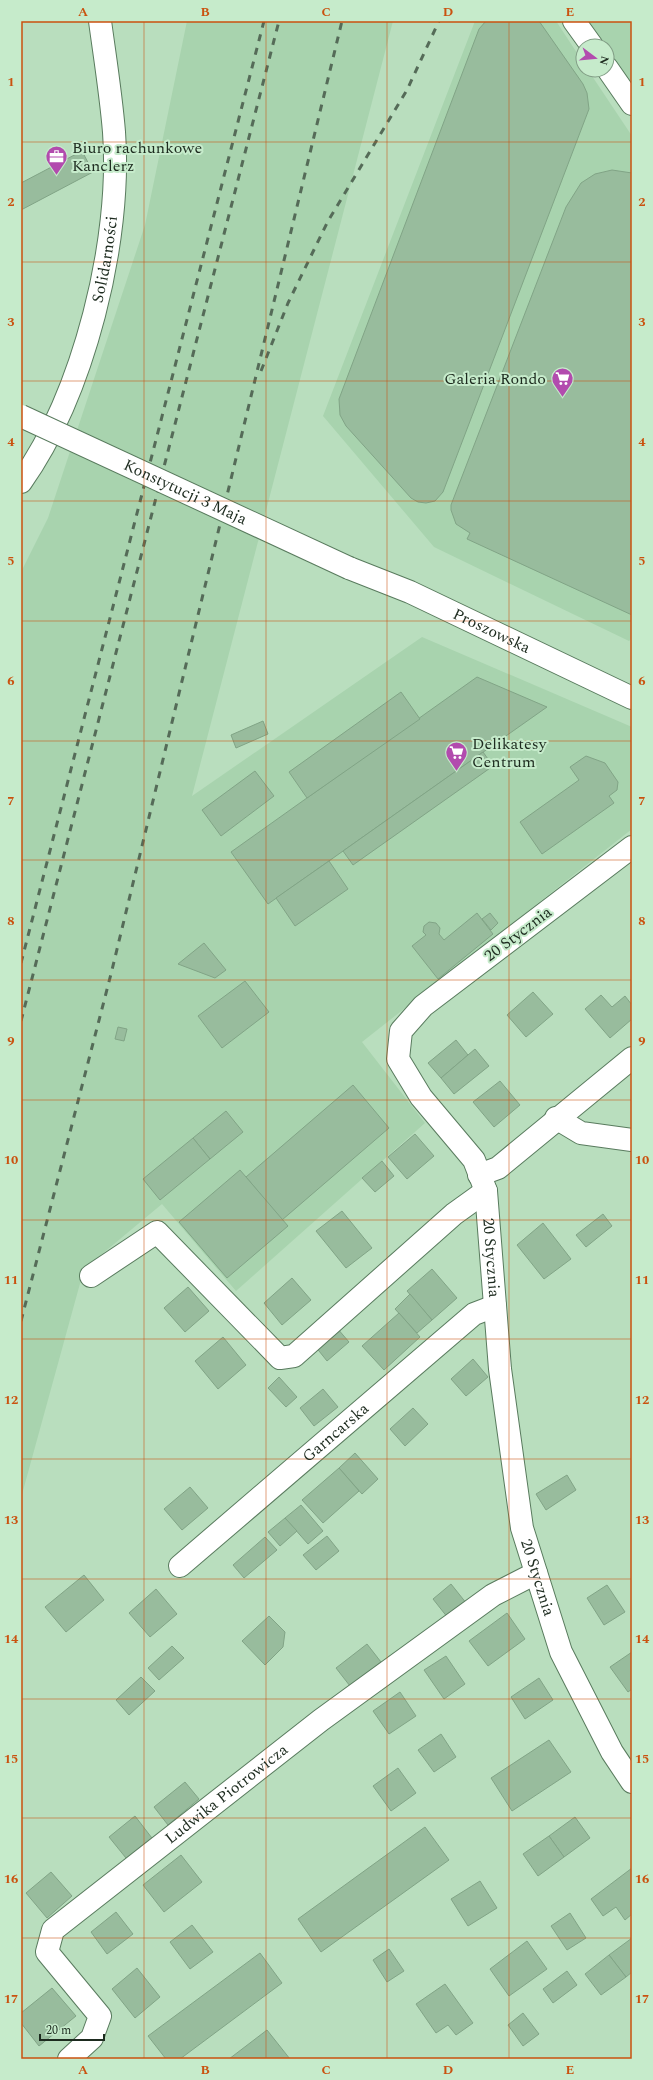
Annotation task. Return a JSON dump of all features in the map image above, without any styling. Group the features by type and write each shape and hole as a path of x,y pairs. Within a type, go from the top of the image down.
{"street":[{"name":"Solidarności","path":"21,482 39,457 68,396 94,311 105,261 114,191 114,132 100,21"},
{"path":"574,21 586,38"},
{"path":"614,78 632,104"},
{"name":"Konstytucji 3 Maja","path":"21,416 350,568"},
{"name":"Proszowska","path":"350,568 410,592 632,698"},
{"name":"20 Stycznia","path":"632,847 423,1006 401,1030 398,1060 421,1097 474,1160 482,1183 500,1369 522,1528 561,1652 612,1752 632,1782"},
{"path":"91,1276 157,1232 280,1358 294,1356 454,1214 498,1168 556,1118 632,1058"},
{"path":"556,1118 580,1133 632,1140"},
{"name":"Garncarska","path":"180,1566 474,1314 495,1306"},
{"name":"Ludwika Piotrowicza","path":"69,2059 92,2038 100,2016 47,1952 53,1930 321,1720 493,1595 536,1573"}],"shaded area":[{"path":"187,21 393,21 192,796 422,637 632,727 632,829 362,1042 425,1123 236,1291 162,1204 84,1269 21,1498 21,572 48,518 145,225"},
{"name":"Galeria Rondo","path":"475,21 556,21 575,50 575,78 593,78 632,136 632,638 629,641 434,547 323,416"},
{"path":"587,21 632,21 632,84 615,60 615,38 599,38"}],"building":[{"path":"486,21 539,21 575,73 575,78 579,78 583,84 587,93 589,109 443,492 435,501 426,503 418,502 411,498 346,426 340,415 339,399 479,29"},
{"name":"Biuro rachunkowe Kanclerz","path":"82,151 93,172 21,210 21,183"},
{"name":"Galeria Rondo","path":"612,170 632,173 632,615 467,539 470,533 456,524 451,510 451,505 566,207 581,183 595,174"},
{"path":"477,677 547,707 268,904 231,852"},
{"path":"401,692 420,719 307,798 289,772"},
{"path":"263,721 268,734 236,748 231,735"},
{"path":"483,752 493,766 353,865 343,851"},
{"path":"586,756 605,763 618,782 617,790 609,796 614,803 542,854 520,822 579,780 570,767"},
{"path":"255,771 274,796 221,836 202,810"},
{"path":"329,861 348,889 295,926 276,898"},
{"path":"477,913 493,934 438,979 412,946 426,935 423,932 424,926 429,922 436,923 440,928 439,934 444,940"},
{"path":"490,913 498,923 491,930 482,919"},
{"path":"204,943 226,970 215,978 178,964"},
{"path":"245,981 269,1012 222,1048 198,1016"},
{"path":"533,992 553,1014 526,1037 507,1015"},
{"path":"601,995 612,1007 625,996 632,1005 632,1019 610,1038 585,1009"},
{"path":"118,1027 127,1029 124,1041 115,1039"},
{"path":"456,1040 468,1055 441,1078 428,1063"},
{"path":"475,1049 489,1066 454,1094 441,1078"},
{"path":"500,1081 520,1105 494,1127 473,1102"},
{"path":"353,1085 389,1128 282,1220 246,1177"},
{"path":"226,1111 243,1132 210,1159 193,1138"},
{"path":"415,1134 434,1156 407,1179 388,1157"},
{"path":"193,1138 210,1159 160,1200 143,1179"},
{"path":"382,1161 394,1176 375,1192 362,1178"},
{"path":"240,1170 288,1226 227,1278 179,1222"},
{"path":"342,1211 372,1248 346,1268 316,1231"},
{"path":"603,1214 612,1226 586,1247 576,1235"},
{"path":"543,1223 571,1259 544,1279 517,1245"},
{"path":"432,1269 457,1298 432,1320 407,1291"},
{"path":"292,1278 311,1300 282,1325 264,1303"},
{"path":"188,1287 209,1311 185,1332 164,1308"},
{"path":"410,1294 432,1320 417,1333 395,1309"},
{"path":"399,1313 420,1337 384,1370 362,1346"},
{"path":"337,1328 349,1342 327,1361 315,1346"},
{"path":"223,1337 246,1365 218,1389 195,1361"},
{"path":"473,1359 488,1377 466,1396 451,1379"},
{"path":"279,1377 297,1397 286,1407 268,1388"},
{"path":"323,1389 338,1407 314,1426 300,1408"},
{"path":"413,1408 428,1424 405,1446 390,1429"},
{"path":"355,1453 378,1479 362,1494 339,1468"},
{"path":"339,1468 359,1491 323,1523 302,1500"},
{"path":"567,1475 576,1490 546,1510 536,1494"},
{"path":"190,1487 208,1508 182,1530 164,1509"},
{"path":"301,1505 323,1531 308,1544 285,1518"},
{"path":"285,1518 297,1531 280,1546 268,1532"},
{"path":"327,1536 339,1551 316,1570 303,1555"},
{"path":"265,1537 277,1550 244,1578 233,1565"},
{"path":"84,1575 104,1600 66,1632 45,1607"},
{"path":"451,1584 467,1604 448,1618 433,1599"},
{"path":"607,1585 625,1612 604,1625 587,1598"},
{"path":"156,1589 177,1614 150,1637 129,1613"},
{"path":"507,1613 525,1639 488,1666 469,1641"},
{"path":"269,1616 285,1632 283,1647 265,1665 242,1641"},
{"path":"367,1644 381,1662 350,1686 336,1668"},
{"path":"172,1646 184,1658 159,1680 148,1668"},
{"path":"632,1652 632,1689 628,1692 610,1667"},
{"path":"446,1656 465,1684 444,1699 424,1670"},
{"path":"141,1677 155,1691 129,1715 116,1700"},
{"path":"539,1678 553,1700 525,1719 511,1697"},
{"path":"400,1692 416,1716 389,1734 373,1711"},
{"path":"441,1734 456,1757 434,1772 418,1750"},
{"path":"549,1740 571,1772 512,1811 491,1778"},
{"path":"398,1768 416,1793 391,1811 373,1786"},
{"path":"185,1782 199,1799 168,1825 154,1807"},
{"path":"135,1816 155,1842 130,1863 109,1837"},
{"path":"575,1817 590,1838 564,1857 549,1836"},
{"path":"425,1827 449,1860 321,1952 298,1919"},
{"path":"549,1836 564,1857 538,1876 523,1854"},
{"path":"181,1855 202,1882 164,1912 143,1885"},
{"path":"632,1868 632,1914 625,1920 616,1907 603,1916 591,1899"},
{"path":"51,1872 72,1896 47,1918 26,1893"},
{"path":"480,1881 497,1908 468,1926 451,1899"},
{"path":"116,1912 133,1934 107,1954 91,1932"},
{"path":"570,1913 586,1938 567,1950 551,1926"},
{"path":"192,1925 213,1952 190,1969 170,1942"},
{"path":"632,1938 632,1972 626,1977 609,1955"},
{"path":"527,1941 547,1969 509,1996 490,1969"},
{"path":"389,1949 404,1971 387,1982 373,1960"},
{"path":"260,1953 282,1983 180,2059 166,2059 148,2036"},
{"path":"609,1955 626,1977 601,1995 585,1974"},
{"path":"137,1968 160,1997 135,2018 112,1989"},
{"path":"567,1971 577,1985 553,2003 543,1989"},
{"path":"445,1984 473,2023 456,2035 448,2025 436,2033 416,2004"},
{"path":"52,1988 76,2016 39,2046 21,2023 21,2013"},
{"path":"523,2013 539,2034 523,2046 508,2025"},
{"path":"267,2030 290,2059 229,2059"}],"railway":[{"path":"21,963 264,21"},
{"path":"21,1021 279,21"},
{"path":"21,1321 111,974 342,21"},
{"path":"261,371 288,303 328,221 407,90 439,21"}],"place":[{"name":"Biuro rachunkowe Kanclerz","path":"57,176"},
{"name":"Galeria Rondo","path":"562,398"},
{"name":"Delikatesy Centrum","path":"456,772"}]}
